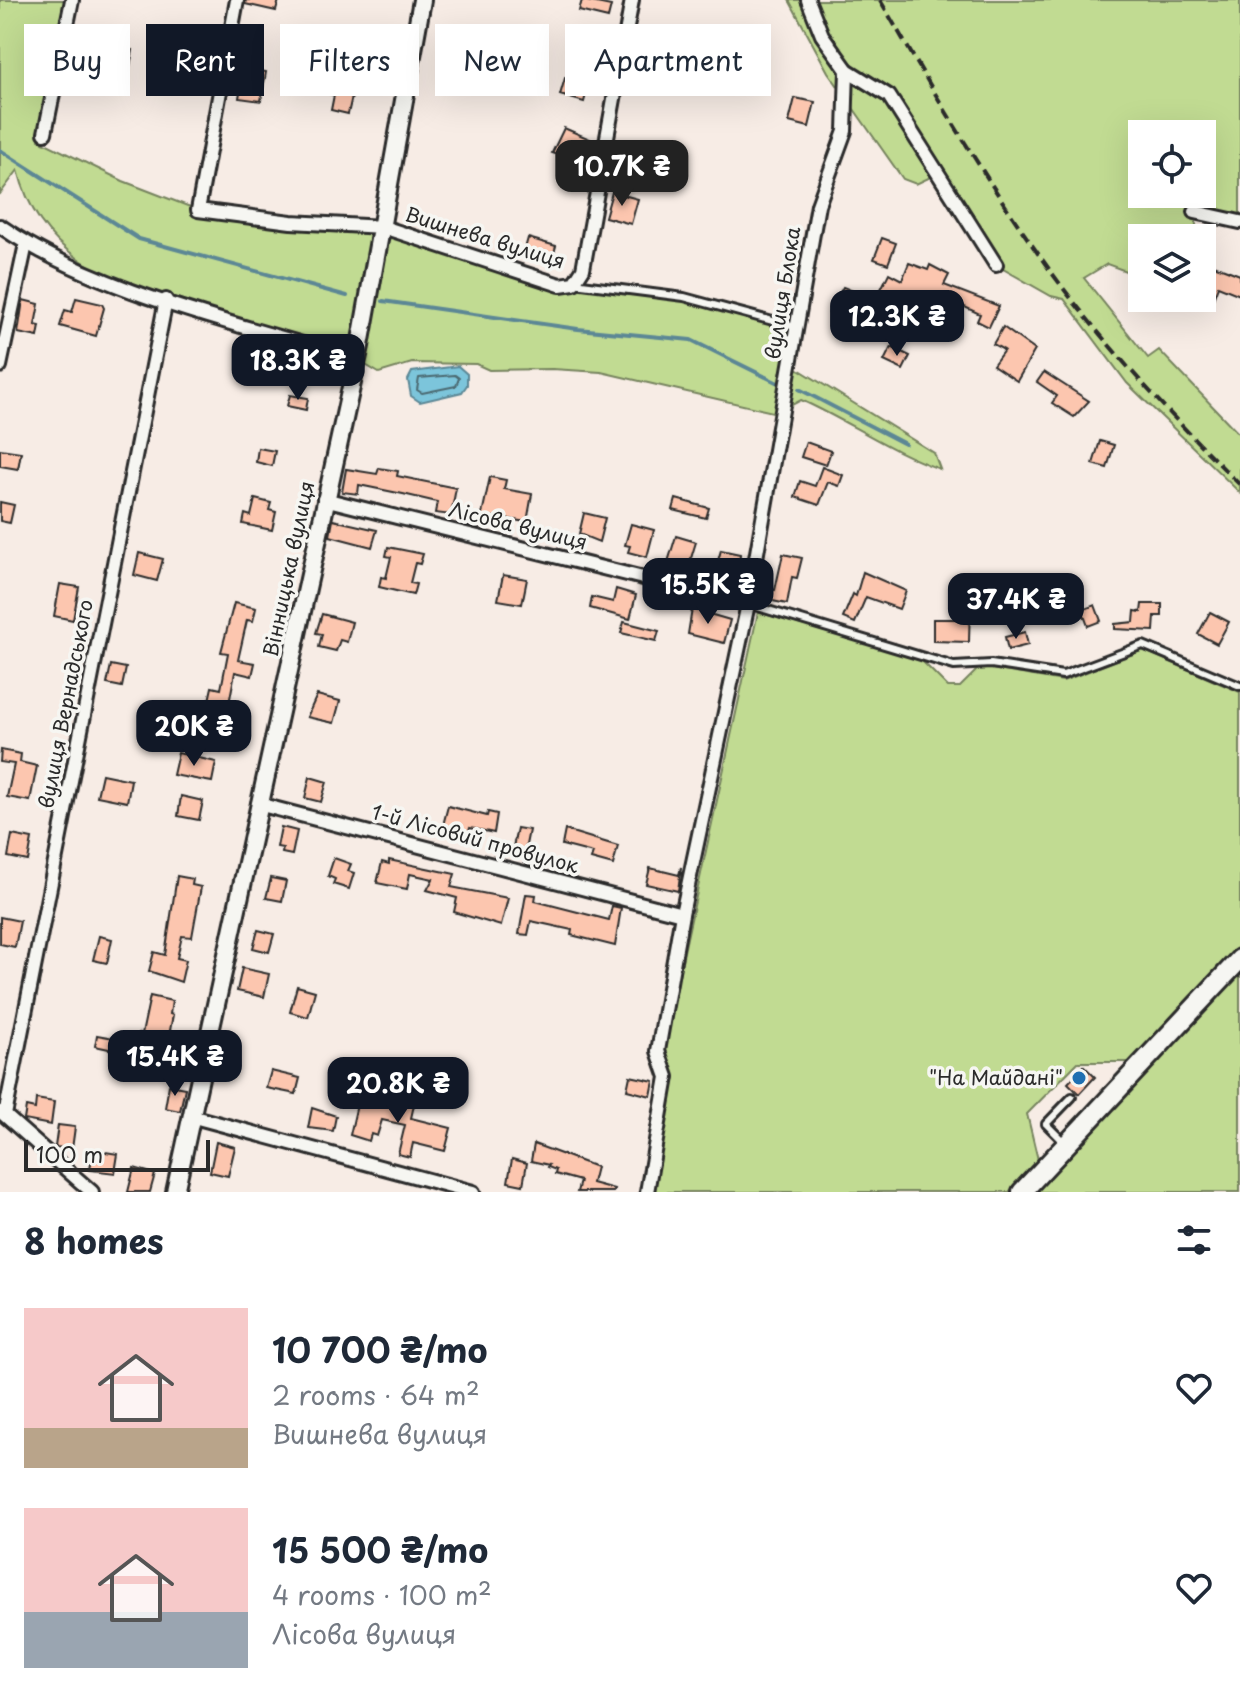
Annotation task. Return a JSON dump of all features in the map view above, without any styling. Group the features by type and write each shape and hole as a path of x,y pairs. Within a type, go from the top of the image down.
{"main road":[{"path":"1022,1192 1240,959"}],"street":[{"path":"45,133 72,0"},
{"path":"237,0 198,210 291,222 383,227"},
{"name":"Вінницька вулиця","path":"175,1192 194,1117 324,499 357,360 422,0"},
{"name":"Вишнева вулиця","path":"383,227 560,285 574,283 583,269 632,0"},
{"path":"808,0 822,35 847,70 889,96 996,265"},
{"name":"вулиця Блока","path":"647,1192 667,1077 658,1051 682,914 748,604 818,205 845,131 847,70"},
{"path":"1195,212 1240,222"},
{"path":"0,226 26,244 98,279 357,360"},
{"path":"0,366 26,244"},
{"name":"вулиця Вернадського","path":"3,1113 166,300"},
{"name":"Лісова вулиця","path":"324,499 748,604"},
{"name":"1-й Лісовий провулок","path":"258,804 682,914"},
{"path":"3,1113 92,1192"},
{"path":"194,1117 473,1192"}],"lane":[{"path":"574,283 684,297 795,327"},
{"path":"748,604 954,666 991,664 1063,675 1143,645 1240,686"},
{"path":"1067,1144 1046,1124 1072,1097"}],"green space":[{"path":"0,0 65,0 61,24 24,24 24,96 47,96 39,140 123,181 198,210 383,227 560,285 684,297 795,327 792,365 934,453 940,469 904,454 801,400 777,413 601,372 489,370 476,364 412,363 379,373 357,360 188,307 99,271 68,250 48,231 33,209 18,170 0,194"},
{"path":"789,0 1240,0 1240,222 1195,213 1196,224 1128,224 1128,272 1107,264 1084,278 1148,358 1159,350 1240,435 1240,493 1127,383 1064,299 1051,296 996,265 937,174 916,184 903,179 828,72"},
{"path":"758,612 921,660 948,687 960,687 980,667 1063,681 1143,650 1240,692 1240,949 1133,1062 1078,1062 1027,1114 1038,1160 1009,1192 654,1192 672,1075 663,1048"},
{"path":"1240,971 1240,1192 1029,1192"}],"water":[{"path":"458,366 467,374 467,385 462,392 420,402 411,396 408,380 412,372"}],"building":[{"path":"246,0 279,0 276,11 245,4"},
{"path":"582,0 611,6 608,18 579,11"},
{"path":"565,78 565,96 586,96 584,102 560,95"},
{"path":"239,96 262,96 261,101"},
{"path":"334,96 352,96 348,114 331,110"},
{"path":"795,98 815,102 809,127 789,122"},
{"path":"564,128 590,139 583,163 552,153"},
{"path":"622,141 644,144 643,148 648,150 642,171 626,167 627,161 617,158"},
{"path":"612,192 638,199 631,224 605,217"},
{"path":"528,238 556,246 552,260 524,252"},
{"path":"882,238 896,243 888,264 874,259"},
{"path":"909,263 928,270 930,265 949,275 944,285 999,306 989,327 977,321 980,314 956,303 941,326 880,291 889,273 902,280"},
{"path":"1216,266 1240,275 1240,295 1218,286 1216,291"},
{"path":"843,287 878,301 873,315 853,308 848,320 829,313"},
{"path":"76,298 102,304 104,308 96,336 60,326 65,310 72,312"},
{"path":"23,300 39,304 35,325 40,326 38,337 18,333"},
{"path":"1003,327 1035,350 1017,381 993,365 1004,350 993,344"},
{"path":"891,347 910,356 903,370 884,361"},
{"path":"1044,372 1089,401 1074,417 1052,403 1057,396 1037,382"},
{"path":"290,395 308,398 306,410 287,406"},
{"path":"1100,441 1114,445 1107,468 1093,464"},
{"path":"806,442 831,451 826,465 801,457"},
{"path":"258,448 275,451 272,466 256,462"},
{"path":"0,449 21,452 18,469 0,466"},
{"path":"822,467 843,475 839,486 828,482 819,505 795,497 800,481 815,486"},
{"path":"379,468 398,471 397,476 456,488 451,515 435,513 437,502 403,494 359,485 358,494 342,492 346,469 377,474"},
{"path":"490,477 506,480 504,489 532,494 527,522 493,517 492,522 481,519"},
{"path":"255,499 271,503 269,510 276,512 272,530 243,524 245,514 251,516"},
{"path":"676,499 709,508 706,518 673,510"},
{"path":"0,502 14,505 10,523 0,521"},
{"path":"584,513 605,518 599,542 579,534"},
{"path":"333,520 377,530 372,547 330,536"},
{"path":"631,524 654,530 647,557 628,552 630,546 625,545"},
{"path":"676,536 696,542 688,568 668,562"},
{"path":"388,547 423,554 420,564 415,563 410,583 416,584 413,595 379,587 381,577 386,578 391,557 386,556"},
{"path":"721,550 740,554 738,581 714,575"},
{"path":"139,553 163,559 157,581 134,575"},
{"path":"783,554 802,558 797,578 792,577 787,604 763,599 765,588 775,590"},
{"path":"863,572 906,591 899,609 866,597 855,623 843,618 853,594 856,596"},
{"path":"503,575 527,579 522,604 498,600"},
{"path":"60,584 79,587 73,620 54,616"},
{"path":"616,589 636,595 630,619 590,608 592,597 613,602"},
{"path":"234,603 256,608 253,621 247,620 238,660 255,663 252,676 235,672 228,709 208,705 212,687 221,689 228,653 221,652"},
{"path":"956,603 970,604 969,642 933,641 933,619 956,619"},
{"path":"1142,604 1162,604 1162,616 1155,616 1154,631 1115,629 1115,624 1134,622 1135,611 1141,612"},
{"path":"1095,605 1101,621 1088,626 1082,610"},
{"path":"692,609 730,620 724,643 688,634"},
{"path":"1210,612 1229,622 1217,644 1198,634"},
{"path":"322,614 352,622 347,642 340,640 336,651 319,647 322,634 316,633"},
{"path":"624,622 659,631 656,641 621,633"},
{"path":"1025,632 1028,645 1008,650 1005,637"},
{"path":"111,665 126,668 122,687 107,684"},
{"path":"317,695 340,701 334,723 307,717"},
{"path":"1,750 21,754 20,762 37,766 30,801 7,797 14,764 0,762"},
{"path":"178,753 216,762 212,782 173,775"},
{"path":"102,774 131,780 127,802 97,796"},
{"path":"310,777 327,782 321,802 305,798"},
{"path":"181,796 203,801 199,820 178,816"},
{"path":"448,806 487,816 488,812 497,814 494,833 470,828 468,835 442,829"},
{"path":"281,827 297,831 292,855 282,853 283,848 277,847"},
{"path":"517,828 529,830 525,850 513,847"},
{"path":"565,830 618,846 613,865 591,859 593,853 562,845"},
{"path":"12,835 32,839 28,861 8,857"},
{"path":"334,858 351,864 348,871 354,873 349,889 333,884 335,879 328,876"},
{"path":"389,860 455,874 451,887 508,898 501,926 454,912 457,898 427,890 433,879 410,874 407,889 377,883 382,862 389,864"},
{"path":"681,867 678,891 646,884 650,868 679,875"},
{"path":"177,876 193,879 192,885 201,887 192,937 182,936 177,958 186,960 181,982 149,971 154,952 165,955"},
{"path":"271,878 286,881 282,901 266,898"},
{"path":"526,894 536,895 535,901 609,920 612,906 621,908 615,946 571,935 572,930 531,921 528,935 519,934"},
{"path":"0,917 20,921 15,947 0,944"},
{"path":"258,930 274,934 269,952 253,948"},
{"path":"99,936 112,939 107,963 93,960"},
{"path":"242,968 269,974 264,997 237,991"},
{"path":"297,986 315,991 308,1017 290,1012"},
{"path":"150,996 172,1001 170,1014 173,1015 165,1056 135,1049 139,1033 142,1034"},
{"path":"97,1035 120,1039 118,1051 95,1046"},
{"path":"1084,1066 1095,1077 1079,1094 1068,1083"},
{"path":"271,1071 300,1078 296,1094 266,1088"},
{"path":"630,1076 654,1081 651,1096 627,1090"},
{"path":"169,1085 185,1088 180,1111 165,1108"},
{"path":"359,1096 401,1108 402,1102 414,1105 411,1118 451,1128 445,1151 413,1143 410,1157 398,1154 405,1125 382,1120 377,1136 371,1134 369,1141 350,1135"},
{"path":"36,1099 54,1102 51,1125 24,1120 26,1107 35,1109"},
{"path":"312,1108 336,1116 333,1131 308,1128"},
{"path":"58,1125 75,1127 72,1149 55,1147"},
{"path":"216,1142 235,1147 228,1176 210,1172"},
{"path":"534,1144 596,1167 592,1183 614,1189 613,1192 577,1192 580,1181 555,1174 556,1170 549,1165 531,1161"},
{"path":"93,1150 118,1154 115,1173 90,1170"},
{"path":"512,1159 527,1163 523,1185 508,1182"},
{"path":"134,1168 155,1174 150,1192 128,1192"}],"waterway":[{"path":"0,150 139,239 347,296"},
{"path":"383,301 578,329 691,340 778,383"},
{"path":"799,389 905,444"}],"railway":[{"path":"880,0 979,166 1066,292 1137,377 1240,485"}],"place":[{"name":"\"На Майдані\"","path":"1079,1078"}]}
